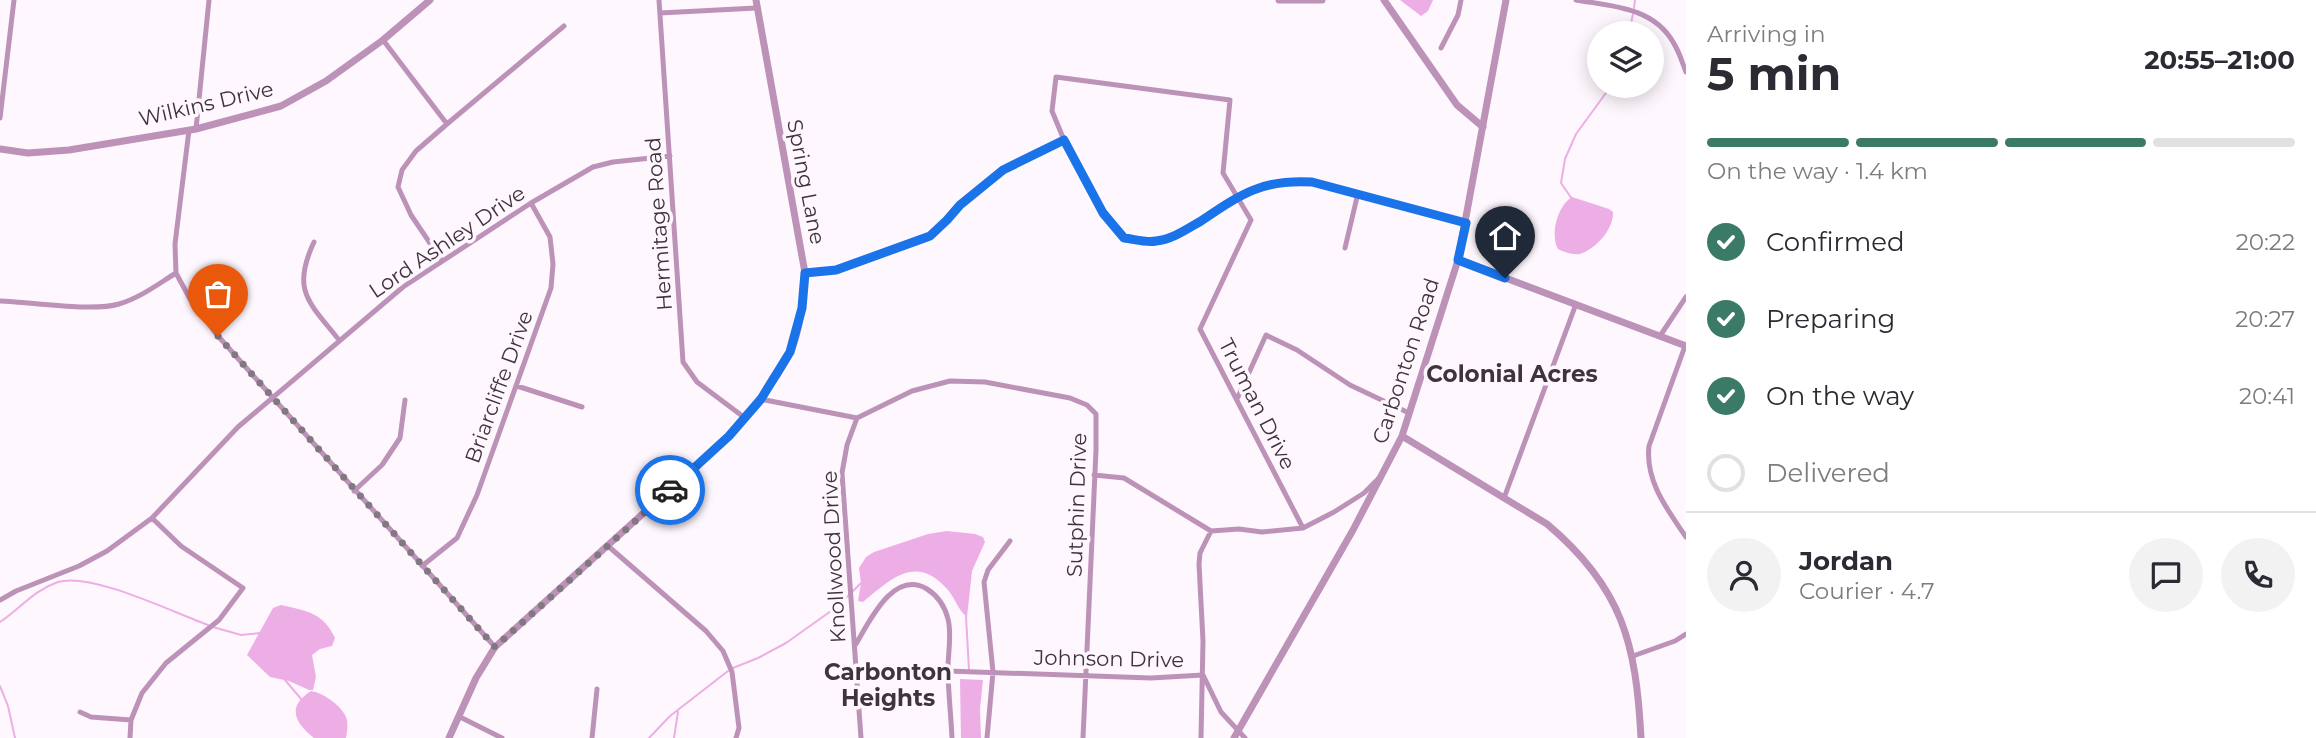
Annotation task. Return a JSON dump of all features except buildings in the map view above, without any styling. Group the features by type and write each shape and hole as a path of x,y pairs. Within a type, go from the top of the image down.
{"street":[{"path":"0,118 14,0"},
{"path":"209,0 175,244 176,272 190,299 206,321 495,647"},
{"name":"Wilkins Drive","path":"0,149 28,153 69,150 192,129 281,106 326,82 383,40 430,0"},
{"name":"Hermitage Road","path":"659,0 683,362 697,382 745,418"},
{"path":"1279,0 1322,0"},
{"path":"1384,0 1457,105 1483,127"},
{"path":"1441,48 1458,15 1461,0"},
{"name":"Carbonton Road","path":"1236,734 1386,471 1402,436 1458,260 1506,0"},
{"path":"1576,0 1622,7 1641,14 1660,26 1673,41 1686,72"},
{"path":"660,13 756,4"},
{"name":"Spring Lane","path":"449,738 476,678 495,647 729,436 761,399 790,352 802,308 805,273 756,4"},
{"path":"442,261 411,215 398,187 402,170 416,151 564,26"},
{"path":"383,40 447,124"},
{"name":"Truman Drive","path":"1064,140 1052,111 1056,77 1230,100 1223,173 1251,220 1200,329 1303,528"},
{"path":"805,273 836,270 930,236 960,205 1003,170 1064,140 1103,213 1124,238 1156,242 1181,234 1238,196 1258,187 1287,180 1312,182 1466,223"},
{"name":"Lord Ashley Drive","path":"0,600 107,551 152,518 238,427 403,287 442,261 531,203 593,167 613,162 670,156"},
{"path":"1345,248 1358,194"},
{"name":"Briarcliffe Drive","path":"422,566 457,538 477,495 551,288 553,264 550,237 531,203"},
{"path":"314,242 302,281 306,299 339,340"},
{"path":"1458,260 1685,346 1649,446 1647,461 1665,505 1686,537"},
{"path":"0,301 88,306 118,304 143,293 176,272"},
{"path":"1660,337 1686,296"},
{"path":"1504,498 1576,304"},
{"path":"1237,400 1266,335 1297,349 1350,385 1409,413"},
{"name":"Sutphin Drive","path":"857,418 912,391 950,381 985,382 1070,398 1087,405 1096,414 1083,738"},
{"path":"517,386 582,407"},
{"path":"761,399 857,418"},
{"path":"354,491 382,465 400,438 405,400"},
{"name":"Knollwood Drive","path":"857,418 847,445 842,473 861,738"},
{"path":"1402,436 1547,524 1585,561 1619,614 1633,656 1641,738"},
{"path":"1094,475 1124,478 1212,531 1239,529 1262,532 1303,528 1364,493 1386,471"},
{"path":"130,738 131,720 142,693 166,663 219,620 243,588 181,547 152,518"},
{"path":"1201,738 1203,675 1199,564 1200,553 1212,531"},
{"path":"987,738 993,672 984,582 988,569 1010,541"},
{"path":"608,546 706,631 723,651 732,672 739,728 736,738"},
{"path":"855,646 889,594 905,584 920,585 937,595 948,621 952,738"},
{"path":"1633,656 1675,641 1686,634"},
{"name":"Johnson Drive","path":"948,671 1152,678 1203,675 1221,712 1236,734 1245,738"},
{"path":"592,738 597,689"},
{"path":"80,712 91,717 131,720"},
{"path":"458,716 502,738"}],"shaded area":[{"path":"1400,0 1433,0 1428,11 1421,16"},
{"path":"1572,197 1613,212 1611,225 1603,237 1592,248 1580,254 1558,249 1555,237 1559,214"},
{"path":"947,531 975,534 983,537 985,542 972,571 967,617 948,590 936,579 914,571 894,578 863,602 858,601 861,583 859,568 866,557 928,534"},
{"path":"281,605 313,614 325,623 335,638 332,646 320,649 312,655 316,677 313,690 270,677 247,655 273,608"},
{"path":"960,679 983,680 981,738 961,738"},
{"path":"311,691 327,698 342,710 347,720 346,738 314,738 302,727 296,709 303,697"}],"waterway":[{"path":"1634,8 1635,0"},
{"path":"1632,21 1633,14"},
{"path":"1572,199 1561,183 1565,159 1576,134 1602,98"},
{"path":"0,622 49,585 73,580 111,588 208,625"},
{"path":"853,591 861,583"},
{"path":"733,668 786,643 849,595"},
{"path":"966,616 969,670"},
{"path":"213,627 241,635 260,633"},
{"path":"649,738 670,716 728,671"},
{"path":"285,680 302,700"},
{"path":"0,686 8,706 15,738"},
{"path":"674,738 678,712"}],"way so far":[{"path":"218,336 495,647 670,490"}],"district":[{"name":"Colonial Acres","path":"1512,374"},
{"name":"Carbonton Heights","path":"888,685"}],"route":[{"path":"670,490 729,436 761,399 790,352 802,308 805,273 836,270 930,236 960,205 1003,170 1064,140 1103,213 1124,238 1156,242 1181,234 1238,196 1258,187 1287,180 1312,182 1466,223 1458,260 1505,278"}]}
